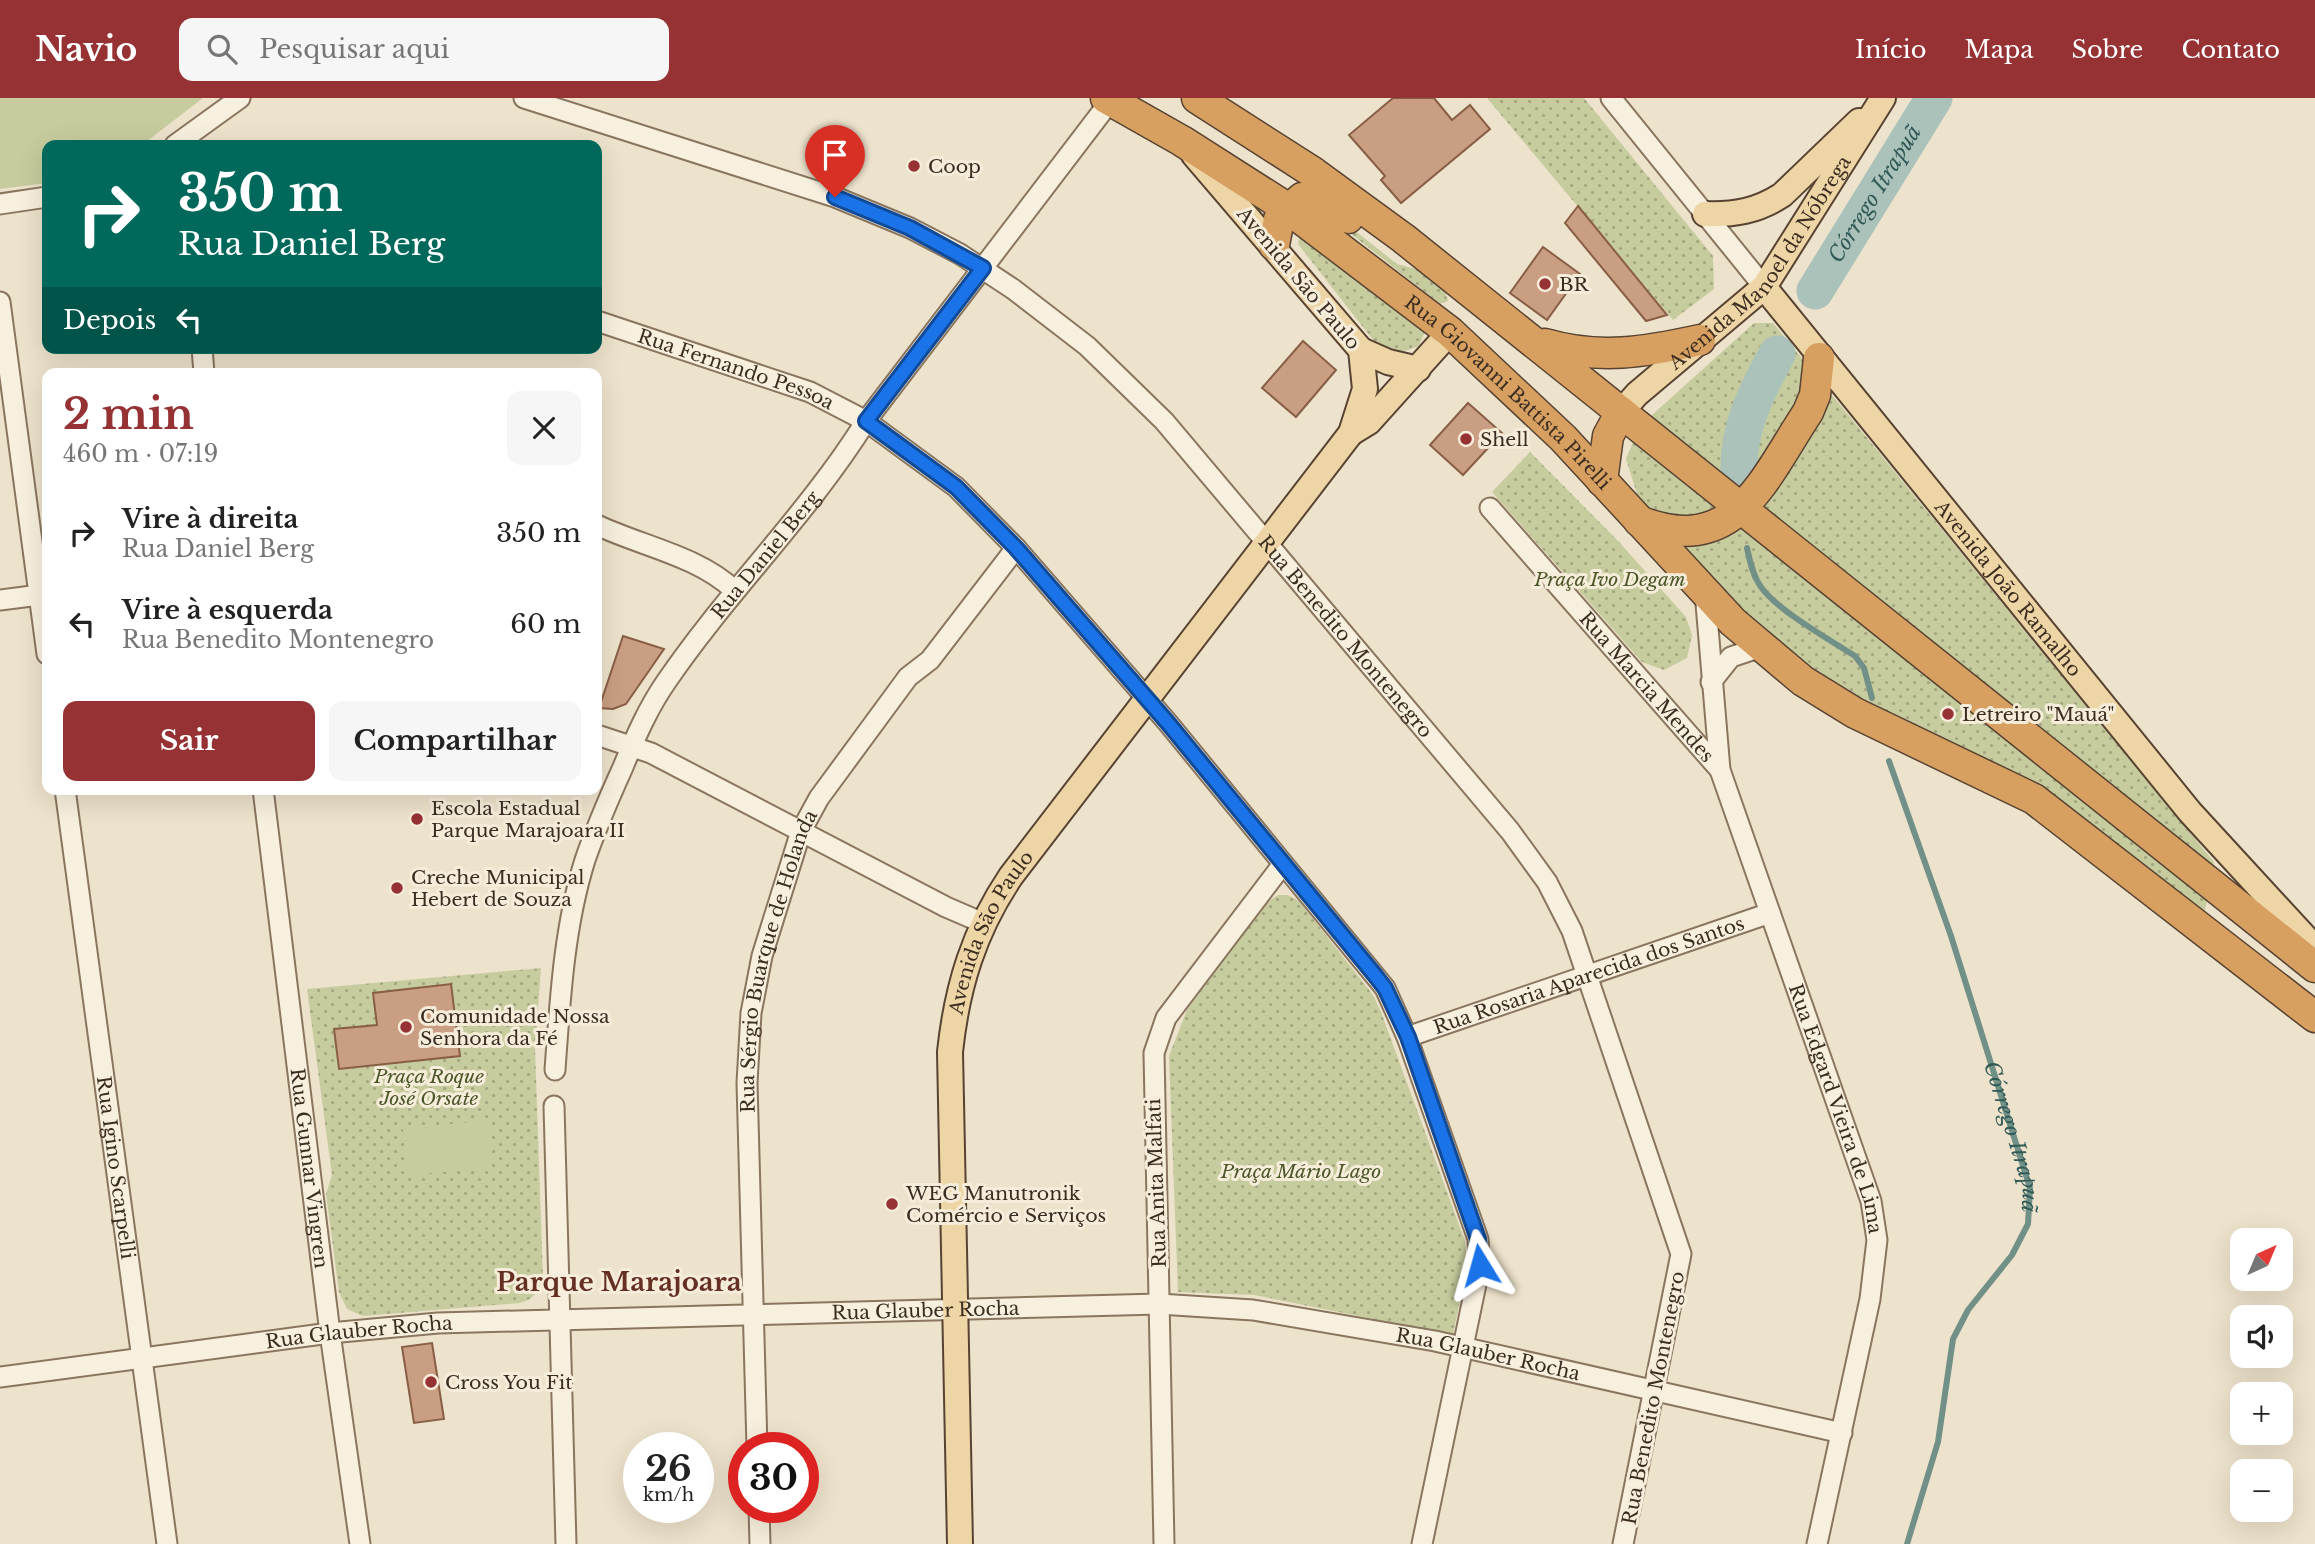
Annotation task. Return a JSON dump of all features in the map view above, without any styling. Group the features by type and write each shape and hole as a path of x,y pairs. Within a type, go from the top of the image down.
{"highway":[{"path":"1197,98 1314,173 1460,283 1739,510 2315,967"},
{"name":"Rua Giovanni Battista Pirelli","path":"1108,99 1182,141 1287,208 1450,332 1513,388 1705,592 1761,647 1828,697 2034,799 2315,1017"},
{"path":"1273,245 1279,219 1287,208 1302,198 1325,201 1366,231 1402,238"},
{"path":"1450,332 1459,310 1460,283"},
{"path":"1534,341 1569,351 1609,355 1653,351 1699,340"},
{"path":"1638,521 1664,531 1685,533 1715,528 1739,510 1808,412 1815,395 1819,358"},
{"path":"1602,481 1608,436 1621,412"}],"main road":[{"path":"1705,214 1747,212 1782,195 1882,98"},
{"name":"Avenida Manoel da Nóbrega","path":"1621,412 1637,394 1764,287 1882,98"},
{"name":"Avenida São Paulo","path":"960,1544 950,1052 963,972 983,923 1011,876 1351,433 1365,389 1361,350 1182,141"},
{"name":"Avenida João Ramalho","path":"1764,287 2190,812 2315,948"},
{"name":"Avenida São Paulo","path":"1351,433 1369,422 1450,332"},
{"path":"1361,350 1388,362 1418,369"}],"street":[{"path":"193,138 240,98"},
{"name":"Rua Benedito Montenegro","path":"524,98 835,197 910,228 983,268 1049,316 1122,378 1164,421 1516,839 1559,904 1588,975 1681,1254 1623,1544"},
{"path":"1611,98 1764,287"},
{"name":"Rua Daniel Berg","path":"555,1070 561,985 585,862 606,802 666,682 734,590 775,545 850,447 866,421 1108,99"},
{"path":"0,204 42,198"},
{"path":"0,302 42,587"},
{"name":"Rua Fernando Pessoa","path":"602,323 810,391 866,421 956,487 1016,548 1147,699 1385,988 1408,1037 1478,1239 1480,1265 1422,1544"},
{"name":"Rua Marcia Mendes","path":"1490,508 1720,770"},
{"path":"602,529 709,569 734,590"},
{"name":"Rua Sérgio Buarque de Holanda","path":"758,1432 747,1083 751,1013 762,956 801,831 828,785 908,677 930,660 1016,548"},
{"name":"Rua Edgard Vieira de Lima","path":"1705,592 1720,770 1871,1201 1877,1240 1870,1299 1817,1544"},
{"path":"0,600 42,594"},
{"path":"1711,682 1731,657 1761,647"},
{"path":"602,737 632,746 983,923"},
{"name":"Rua Igino Scarpelli","path":"66,795 167,1544"},
{"name":"Rua Gunnar Vingren","path":"264,795 330,1333 360,1544"},
{"name":"Rua Anita Malfati","path":"1164,1544 1153,1082 1158,1035 1170,1012 1283,864"},
{"name":"Rua Rosaria Aparecida dos Santos","path":"1408,1037 1770,913"},
{"path":"554,1106 566,1544"},
{"name":"Rua Glauber Rocha","path":"0,1377 330,1333 438,1322 1159,1304 1253,1310 1463,1346 1842,1433"},
{"path":"759,1523 760,1544"}],"green space":[{"path":"0,98 203,98 148,140 42,140 42,184 0,189"},
{"path":"1487,98 1584,98 1713,256 1714,289 1673,320"},
{"path":"1325,207 1397,264 1423,271 1444,288 1448,301 1440,304 1321,210"},
{"path":"1300,234 1425,331 1419,346 1397,354 1377,345 1298,244"},
{"path":"1754,323 1773,323 2214,862 2205,911 2197,914 1782,654 1644,516 1626,459 1638,430"},
{"name":"Praça Ivo Degam","path":"1530,452 1619,542 1686,617 1692,635 1687,658 1664,670 1642,662 1492,492"},
{"name":"Praça Mário Lago","path":"1278,895 1288,895 1299,901 1373,995 1381,1012 1465,1241 1467,1264 1453,1335 1254,1295 1178,1292 1169,1056 1187,1010 1266,903"},
{"name":"Praça Roque José Orsate","path":"541,968 535,1049 543,1279 539,1288 532,1297 520,1303 363,1316 347,1309 339,1292 326,1194 332,1175 307,989"},
{"path":"487,1121 491,1168 407,1175 403,1128"}],"building":[{"path":"1393,98 1434,98 1452,120 1470,105 1490,129 1401,203 1381,180 1385,176 1349,135"},
{"path":"1578,206 1667,315 1646,321 1565,223"},
{"name":"BR","path":"1543,247 1580,274 1547,320 1510,293"},
{"path":"1303,341 1336,370 1296,417 1262,388"},
{"name":"Shell","path":"1468,403 1502,433 1463,475 1430,445"},
{"path":"623,636 664,649 626,704 613,709 602,708 602,699"},
{"name":"Comunidade Nossa Senhora da Fé","path":"451,984 460,1056 339,1069 334,1029 377,1025 373,993"},
{"path":"432,1343 444,1419 414,1423 402,1347"}],"waterway":[{"name":"Córrego Itrapuã","path":"1815,291 1934,98"},
{"name":"Córrego Itrapuã","path":"1739,475 1741,442 1749,412 1777,354"},
{"name":"Córrego Itrapuã","path":"1747,548 1755,576 1766,593 1803,623 1855,656 1864,668 1872,698"},
{"name":"Córrego Itrapuã","path":"1889,761 1951,936 2030,1188 2028,1224 2012,1255 1968,1310 1953,1339 1938,1442 1907,1544"}],"place":[{"name":"Coop","path":"914,166"},
{"name":"BR","path":"1545,284"},
{"name":"Shell","path":"1466,439"},
{"name":"Letreiro \"Mauá\"","path":"1948,714"},
{"name":"Escola Estadual Parque Marajoara II","path":"417,819"},
{"name":"Creche Municipal Hebert de Souza","path":"397,888"},
{"name":"Comunidade Nossa Senhora da Fé","path":"406,1027"},
{"name":"WEG Manutronik Comércio e Serviços","path":"892,1204"},
{"name":"Cross You Fit","path":"431,1382"}],"district":[{"name":"Parque Marajoara","path":"619,1282"}],"route":[{"path":"835,197 910,228 983,268 866,421 956,487 1016,548 1168,723 1385,988 1408,1037 1478,1239 1480,1265"}]}
